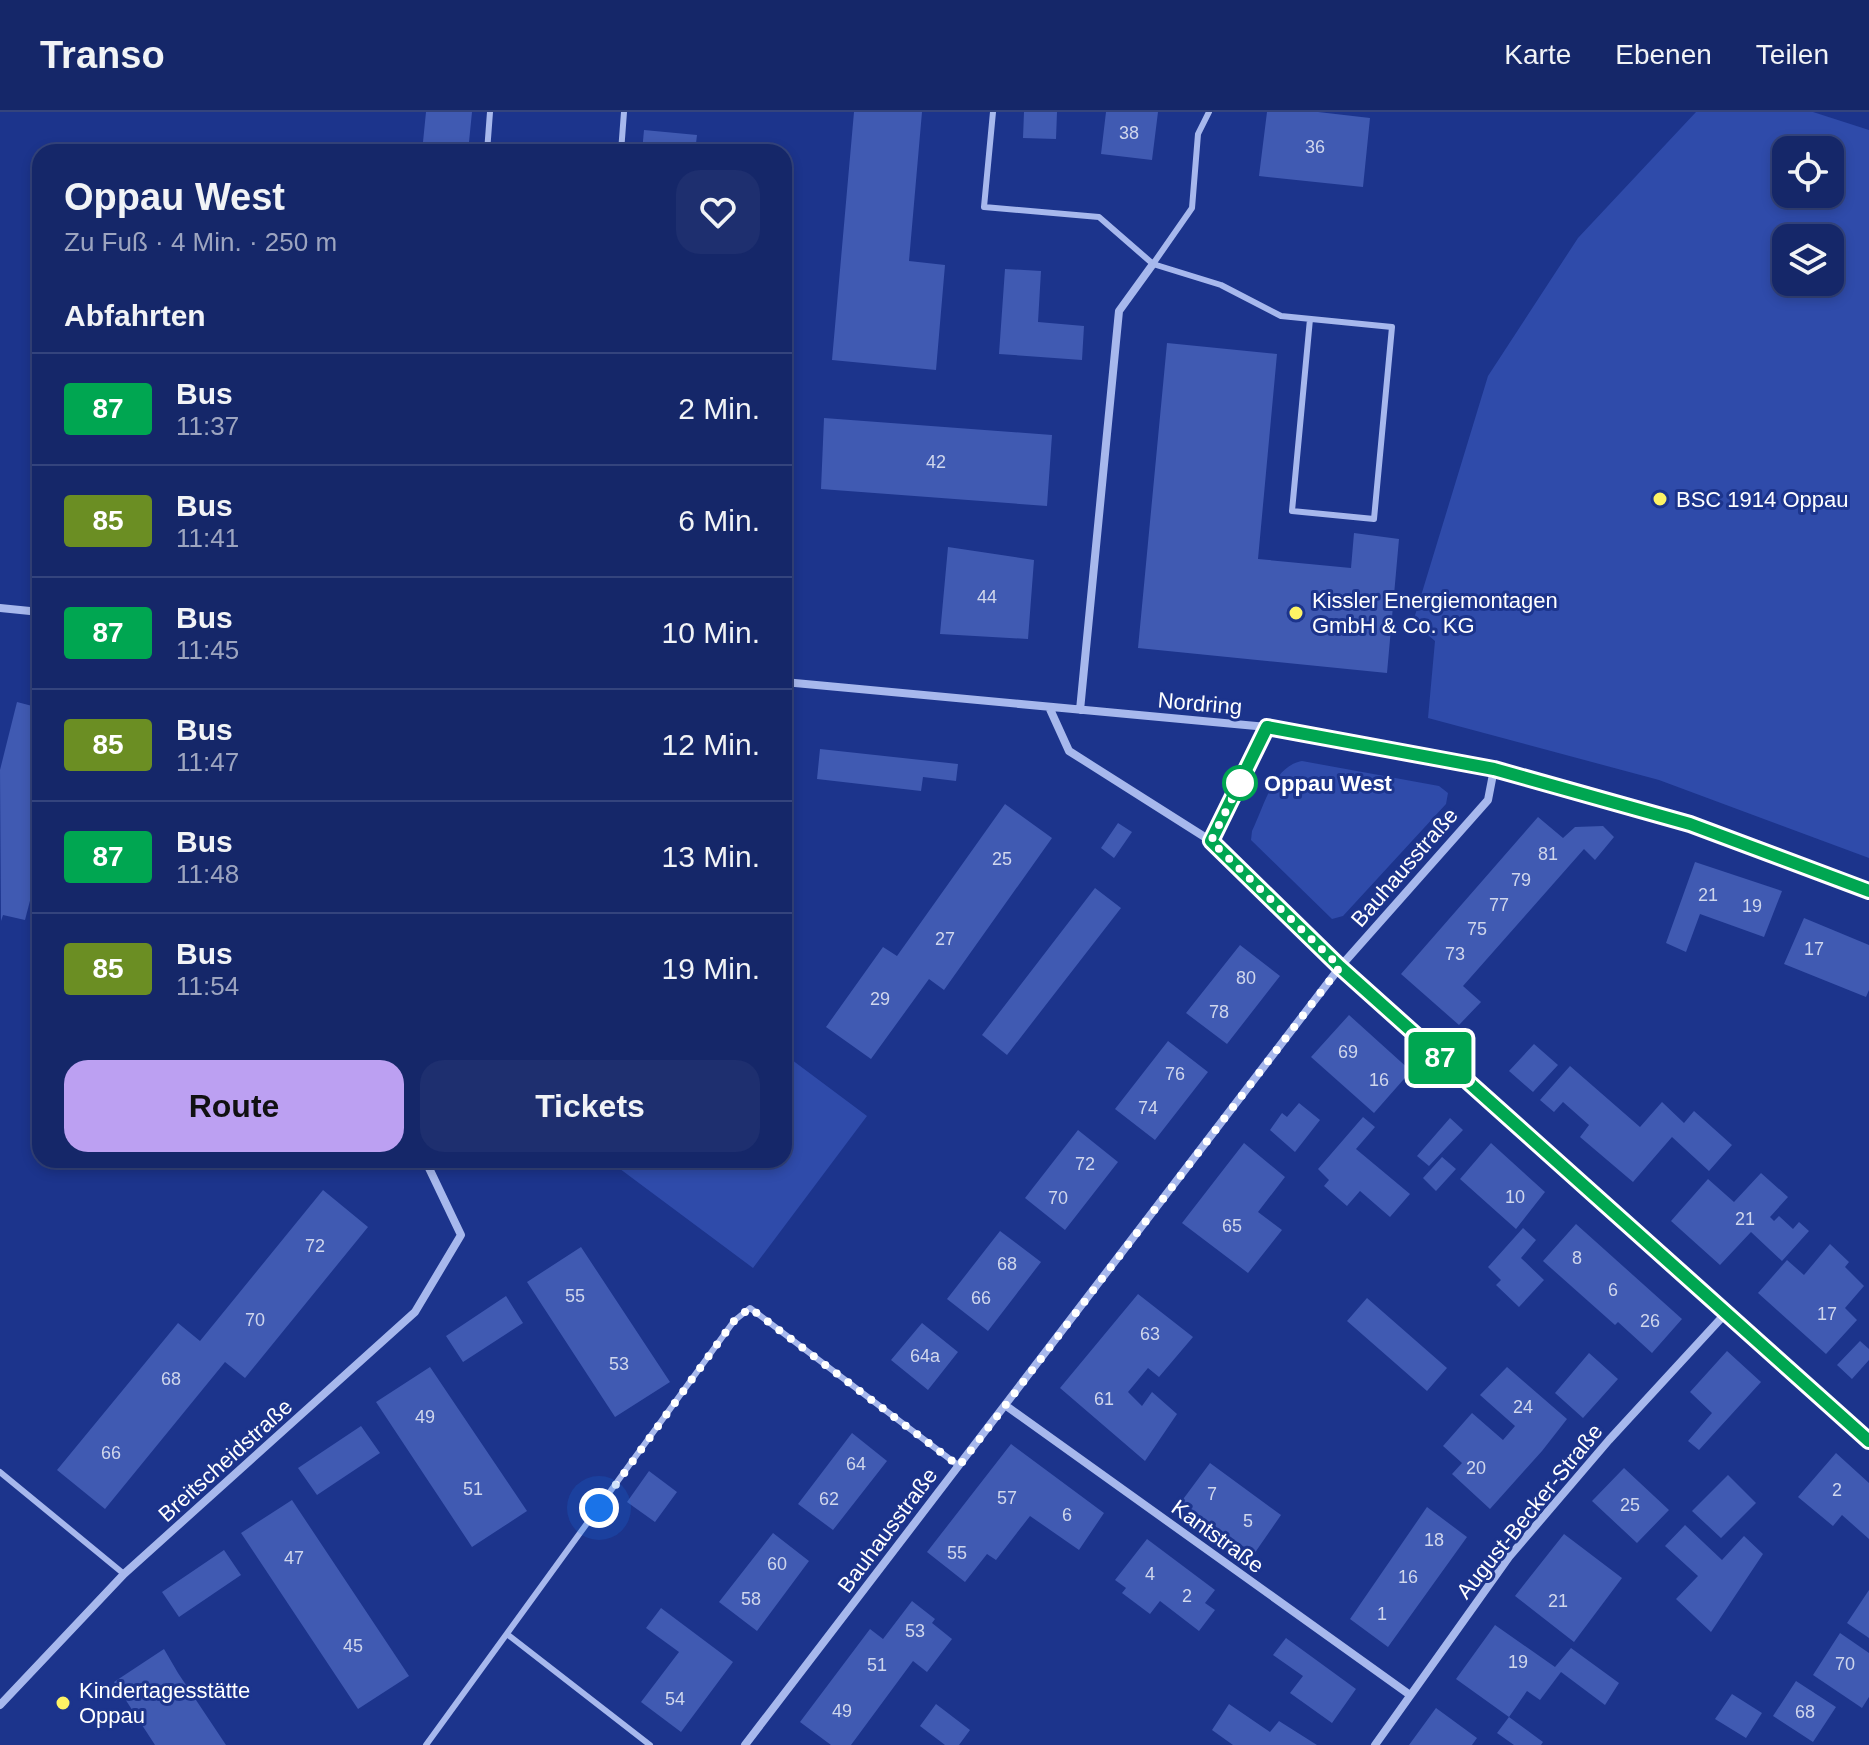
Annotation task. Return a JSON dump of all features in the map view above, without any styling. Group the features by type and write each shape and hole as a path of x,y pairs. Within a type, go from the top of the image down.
{"street":[{"path":"1080,710 1119,311 1153,264"},
{"path":"0,608 32,611"},
{"name":"Nordring","path":"792,683 1267,727 1494,769 1690,824 1869,891"},
{"path":"1049,707 1069,751 1211,841 1340,967 1869,1441"},
{"name":"Bauhausstraße","path":"745,1745 1340,967 1488,800 1494,769"},
{"name":"Breitscheidstraße","path":"0,1705 124,1574 415,1312 461,1235 429,1168"},
{"name":"August-Becker-Straße","path":"1375,1745 1509,1557 1609,1440 1726,1313"},
{"name":"Kantstraße","path":"1005,1405 1410,1695"}],"lane":[{"path":"488,144 490,112"},
{"path":"622,144 624,112"},
{"path":"993,112 984,207 1099,217 1153,264 1221,285 1281,316 1392,327 1374,519 1292,511 1310,319"},
{"path":"1153,264 1192,208 1198,134 1209,112"},
{"path":"1211,841 1267,727"},
{"path":"426,1745 734,1321 750,1308 959,1466"},
{"path":"0,1472 124,1574"},
{"path":"507,1634 650,1745"}],"shaded area":[{"name":"BSC 1914 Oppau","path":"1696,112 1813,112 1869,130 1869,858 1659,780 1428,718 1435,641 1413,622 1488,376 1578,238"},
{"path":"1302,761 1439,786 1448,793 1446,804 1343,916 1332,919 1251,840 1265,800 1277,779 1292,764"},
{"path":"792,1060 867,1116 753,1268 619,1168 792,1168"}],"building":[{"path":"426,112 472,112 469,144 423,144"},
{"path":"854,112 922,112 909,261 945,265 936,370 832,360"},
{"path":"1024,112 1057,112 1056,139 1023,138"},
{"path":"1106,112 1158,112 1152,160 1101,154"},
{"path":"1267,112 1318,112 1370,118 1363,187 1259,176"},
{"path":"644,130 697,135 696,144 643,144"},
{"path":"1005,269 1041,271 1038,322 1084,326 1082,360 999,354"},
{"path":"1167,343 1277,354 1258,559 1351,568 1354,533 1399,539 1387,673 1138,648"},
{"path":"824,418 1052,435 1047,506 821,489"},
{"path":"948,547 1034,560 1028,639 940,634"},
{"path":"17,702 32,706 32,893 25,920 3,915 1,921 0,770"},
{"path":"820,749 958,764 956,781 923,777 921,791 817,779"},
{"path":"1005,804 1052,838 944,990 929,979 871,1059 826,1027 883,947 897,956"},
{"path":"1538,817 1563,838 1575,827 1603,826 1614,837 1595,860 1584,849 1463,986 1481,1002 1459,1025 1401,974"},
{"path":"1118,823 1132,832 1114,858 1101,848"},
{"path":"1695,862 1782,891 1764,937 1700,914 1686,952 1666,943"},
{"path":"1095,888 1121,908 1007,1055 982,1035"},
{"path":"1804,918 1869,945 1869,990 1866,997 1784,964"},
{"path":"1240,945 1280,976 1227,1044 1186,1013"},
{"path":"1349,1015 1411,1071 1374,1113 1311,1057"},
{"path":"1168,1041 1208,1072 1155,1140 1115,1109"},
{"path":"1534,1044 1558,1065 1533,1092 1509,1071"},
{"path":"1570,1066 1640,1127 1662,1102 1684,1123 1694,1111 1732,1145 1709,1171 1672,1137 1633,1182 1580,1137 1589,1125 1563,1102 1554,1112 1540,1100"},
{"path":"1299,1103 1320,1120 1295,1152 1270,1130 1282,1113 1287,1117"},
{"path":"1363,1117 1375,1127 1356,1149 1410,1194 1390,1217 1360,1191 1347,1206 1324,1186 1329,1180 1318,1169"},
{"path":"1450,1118 1463,1130 1429,1166 1417,1156"},
{"path":"1078,1130 1118,1162 1065,1230 1025,1198"},
{"path":"1244,1143 1285,1177 1258,1212 1282,1230 1248,1273 1182,1223"},
{"path":"1491,1143 1545,1192 1516,1229 1460,1179"},
{"path":"1442,1157 1456,1169 1436,1191 1423,1178"},
{"path":"1761,1173 1788,1197 1770,1217 1774,1221 1779,1216 1793,1229 1799,1222 1809,1231 1782,1261 1751,1232 1720,1265 1671,1221 1708,1179 1734,1202"},
{"path":"323,1190 368,1227 245,1378 225,1362 105,1509 57,1470 178,1323 200,1341"},
{"path":"1576,1224 1682,1319 1652,1353 1618,1322 1615,1325 1543,1261"},
{"path":"1523,1228 1536,1240 1521,1258 1544,1280 1519,1307 1496,1285 1501,1280 1488,1267"},
{"path":"1000,1231 1041,1262 988,1331 947,1299"},
{"path":"1830,1244 1849,1262 1845,1267 1864,1286 1845,1308 1857,1320 1826,1354 1758,1293 1787,1260 1804,1275"},
{"path":"581,1247 670,1382 615,1417 527,1282"},
{"path":"1138,1294 1193,1337 1159,1377 1148,1368 1128,1392 1142,1406 1152,1392 1177,1414 1145,1461 1060,1388"},
{"path":"506,1296 523,1323 463,1362 446,1336"},
{"path":"1367,1298 1447,1368 1427,1391 1347,1321"},
{"path":"922,1323 958,1352 928,1390 891,1360"},
{"path":"1860,1341 1869,1349 1869,1360 1852,1379 1837,1365"},
{"path":"1727,1351 1761,1382 1699,1450 1688,1441 1712,1413 1690,1392"},
{"path":"1589,1353 1618,1379 1583,1418 1555,1393"},
{"path":"430,1367 527,1511 472,1547 376,1402"},
{"path":"1507,1367 1567,1419 1490,1509 1452,1474 1462,1463 1443,1446 1472,1413 1503,1440 1515,1426 1480,1395"},
{"path":"361,1426 380,1453 317,1495 298,1468"},
{"path":"852,1433 887,1461 833,1530 798,1504"},
{"path":"1011,1444 1104,1513 1079,1550 1030,1516 996,1560 987,1554 965,1582 927,1552"},
{"path":"1836,1453 1869,1483 1869,1539 1842,1515 1833,1526 1798,1497"},
{"path":"1210,1463 1281,1515 1254,1554 1181,1502"},
{"path":"1624,1468 1669,1510 1637,1543 1592,1501"},
{"path":"649,1471 677,1492 655,1522 627,1502"},
{"path":"1728,1475 1756,1503 1721,1538 1692,1511"},
{"path":"292,1500 409,1676 358,1709 241,1533"},
{"path":"1427,1507 1467,1537 1388,1647 1350,1619"},
{"path":"1685,1525 1722,1560 1744,1536 1763,1554 1711,1632 1676,1599 1698,1576 1665,1546"},
{"path":"773,1533 809,1561 757,1631 719,1602"},
{"path":"1564,1534 1622,1578 1574,1642 1515,1596"},
{"path":"1147,1539 1215,1590 1205,1603 1215,1610 1199,1631 1160,1601 1150,1614 1122,1593 1126,1588 1115,1580"},
{"path":"224,1550 241,1575 179,1617 162,1592"},
{"path":"1869,1590 1869,1638 1847,1623"},
{"path":"912,1601 935,1619 932,1623 952,1639 927,1672 913,1661 851,1745 831,1745 800,1722 870,1629 883,1639"},
{"path":"661,1608 733,1662 681,1732 641,1702 679,1652 646,1628"},
{"path":"1495,1625 1555,1667 1571,1648 1619,1683 1605,1705 1561,1672 1540,1700 1527,1691 1509,1717 1456,1679"},
{"path":"1840,1633 1869,1653 1869,1697 1862,1708 1813,1675"},
{"path":"1286,1638 1356,1689 1332,1723 1290,1693 1303,1676 1273,1655"},
{"path":"164,1649 226,1745 155,1745 114,1682"},
{"path":"1796,1681 1836,1707 1813,1742 1773,1716"},
{"path":"1732,1694 1762,1713 1746,1738 1715,1719"},
{"path":"936,1704 970,1730 959,1745 945,1745 920,1726"},
{"path":"1229,1704 1270,1732 1279,1721 1317,1745 1233,1745 1212,1730"},
{"path":"1436,1708 1477,1738 1472,1745 1409,1745"},
{"path":"1509,1717 1543,1742 1541,1745 1514,1745 1497,1733"}],"bus line":[{"name":"87","path":"1869,891 1690,824 1494,769 1267,727 1211,841 1340,967 1869,1441"}],"place":[{"name":"BSC 1914 Oppau","path":"1660,499"},
{"name":"Kissler Energiemontagen GmbH & Co. KG","path":"1296,613"},
{"name":"Oppau West","path":"1240,783"},
{"name":"Kindertagesstätte Oppau","path":"63,1703"}],"route":[{"path":"599,1508 734,1321 750,1308 959,1466 1340,967 1211,841 1240,783"}]}
